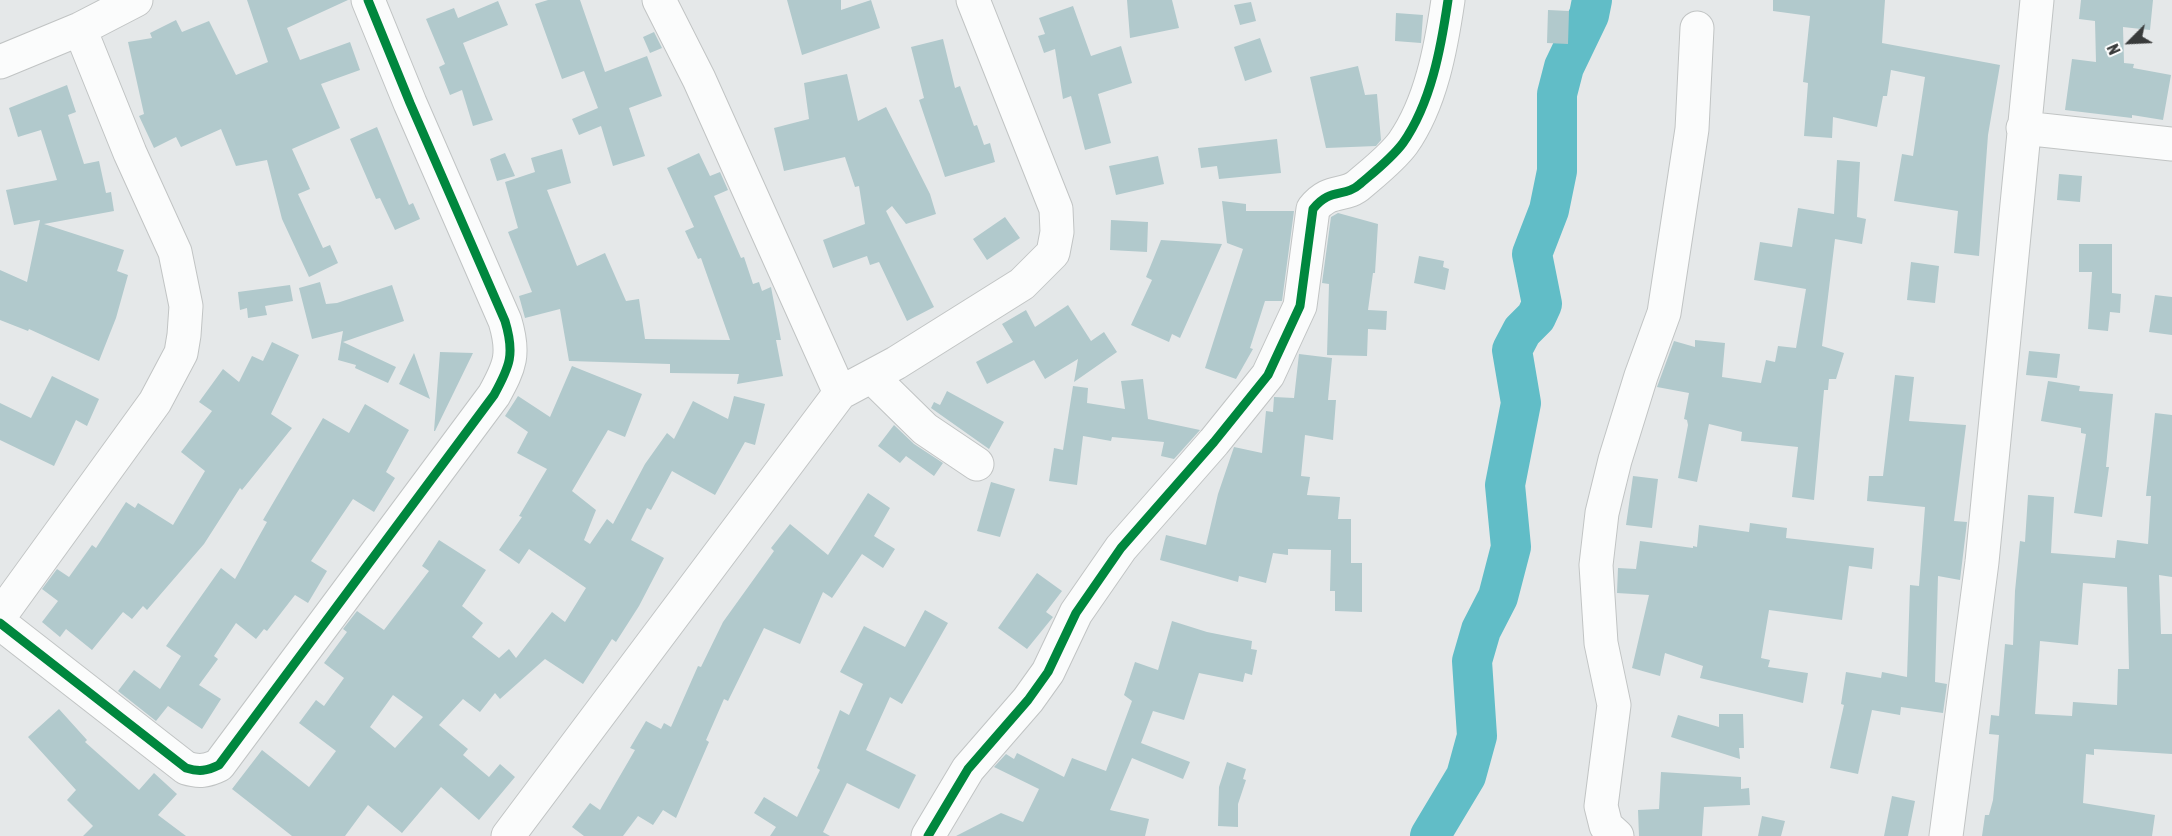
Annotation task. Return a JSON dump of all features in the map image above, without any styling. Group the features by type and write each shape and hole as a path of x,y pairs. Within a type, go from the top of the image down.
{"street":[{"path":"0,62 80,29 136,0"},
{"path":"0,623 186,768 198,772 209,770 219,765 494,395 510,367 512,343 506,321 410,103 368,0"},
{"path":"659,0 699,79 840,393"},
{"path":"508,836 840,393 872,377 1022,284 1053,253 1058,232 1056,209 973,0"},
{"path":"928,836 968,769 1028,700 1048,672 1076,613 1121,548 1214,442 1268,375 1300,306 1313,209 1322,197 1357,187 1402,144 1423,108 1438,53 1448,0"},
{"path":"1946,836 1982,562 2037,0"},
{"path":"1617,836 1606,826 1601,806 1614,705 1601,643 1596,565 1602,513 1615,460 1641,375 1664,313 1692,129 1697,28"},
{"path":"0,616 154,402 181,353 184,335 186,306 175,252 130,153 80,29"},
{"path":"2023,128 2172,144"},
{"path":"872,377 925,429 977,464"}],"building":[{"path":"247,0 348,0 287,28 300,60 350,42 360,70 321,84 340,128 292,149 310,189 298,194 323,248 330,245 338,263 309,277 282,219 267,160 236,166 221,129 181,147 176,137 154,148 139,116 144,114 128,42 152,38 150,33 176,20 182,32 209,21 236,75 268,62"},
{"path":"548,0 580,0 605,72 647,56 662,96 629,108 645,156 613,166 601,126 579,135 572,119 598,108 584,71 562,79 535,4"},
{"path":"787,0 841,0 841,10 871,0 880,28 802,55"},
{"path":"1127,0 1172,0 1179,28 1130,38"},
{"path":"1773,0 1885,0 1882,43 2000,65 1988,135 1979,256 1954,253 1958,211 1894,201 1902,154 1913,156 1925,77 1891,70 1887,96 1883,96 1877,127 1833,117 1832,138 1804,136 1808,83 1803,82 1810,16 1773,11"},
{"path":"2081,0 2153,0 2150,30 2123,27 2124,63 2134,64 2133,68 2171,75 2163,120 2132,115 2132,118 2065,110 2072,59 2096,62 2095,21 2079,19"},
{"path":"498,1 508,25 463,43 493,120 473,126 462,90 450,95 439,67 445,64 426,19 454,8 458,18"},
{"path":"1251,2 1256,21 1240,25 1234,5"},
{"path":"1073,6 1091,56 1121,46 1132,83 1098,94 1111,143 1085,150 1071,96 1063,99 1055,49 1044,53 1038,36 1045,34 1039,18"},
{"path":"1548,10 1569,11 1568,44 1547,43"},
{"path":"1396,13 1423,15 1421,43 1395,41"},
{"path":"654,32 662,48 650,53 643,37"},
{"path":"1260,38 1272,72 1245,81 1234,47"},
{"path":"943,39 955,88 960,86 974,126 977,125 984,145 990,143 995,162 945,177 919,100 924,98 911,47"},
{"path":"1358,66 1365,95 1377,94 1381,140 1376,146 1326,148 1310,77"},
{"path":"847,74 858,121 886,107 930,194 936,214 906,224 892,206 886,211 934,307 907,321 879,262 870,265 867,256 833,268 823,240 865,224 859,186 855,187 845,157 784,171 774,128 809,119 804,83"},
{"path":"67,85 76,112 68,115 84,164 99,161 106,193 111,192 114,211 44,224 124,250 117,271 128,275 116,318 99,361 29,329 28,331 0,320 0,270 27,282 40,220 14,225 6,190 57,180 41,130 18,137 9,108"},
{"path":"377,127 409,205 413,203 420,219 395,230 380,198 376,199 350,139"},
{"path":"1277,139 1281,173 1219,179 1217,166 1201,168 1198,148"},
{"path":"562,149 571,183 547,190 577,266 605,253 626,301 639,299 645,339 730,340 701,258 698,259 685,231 694,227 667,168 699,153 710,176 720,172 728,190 714,196 741,258 744,257 753,284 759,282 762,291 771,287 781,340 776,340 783,376 737,384 739,374 670,373 670,364 569,361 560,309 525,318 519,296 532,292 508,232 518,228 505,182 535,172 531,158"},
{"path":"505,153 515,176 497,181 490,159"},
{"path":"1158,156 1164,184 1116,195 1109,166"},
{"path":"1837,160 1860,162 1857,217 1866,219 1862,244 1835,239 1822,346 1844,353 1836,379 1829,379 1828,390 1824,390 1814,500 1792,497 1798,447 1741,441 1742,432 1709,424 1697,482 1678,478 1688,425 1687,420 1684,419 1689,393 1657,387 1674,341 1695,347 1695,340 1725,343 1722,377 1761,383 1766,360 1775,362 1778,346 1796,348 1806,289 1754,280 1760,242 1792,247 1798,208 1834,214"},
{"path":"2059,174 2082,176 2080,202 2057,200"},
{"path":"1222,201 1246,204 1246,211 1294,211 1282,301 1265,301 1250,348 1253,349 1236,379 1205,368 1243,249 1227,243"},
{"path":"1338,213 1378,224 1375,273 1373,273 1368,310 1387,311 1386,330 1368,329 1367,356 1327,355 1329,284 1322,283 1331,217"},
{"path":"1005,217 1020,238 987,260 973,239"},
{"path":"1111,220 1148,222 1147,252 1110,250"},
{"path":"1161,240 1222,244 1180,338 1172,334 1169,342 1131,325 1152,280 1146,277"},
{"path":"2079,244 2112,244 2112,293 2121,294 2120,313 2110,312 2108,331 2088,329 2092,272 2079,272"},
{"path":"1419,256 1444,261 1443,267 1449,269 1445,290 1414,283"},
{"path":"1911,262 1939,266 1935,303 1907,300"},
{"path":"320,282 326,304 337,303 392,285 404,321 343,342 396,367 388,383 355,368 356,365 338,360 343,331 312,339 299,288"},
{"path":"290,285 293,301 265,306 267,315 248,318 247,308 240,310 238,292"},
{"path":"2155,295 2172,297 2172,335 2149,332"},
{"path":"1068,305 1091,341 1104,332 1117,352 1074,382 1078,359 1045,379 1034,360 987,384 976,362 1013,342 1002,324 1026,310 1035,327"},
{"path":"272,342 299,355 271,414 292,428 242,490 240,488 204,544 147,610 143,606 132,619 123,612 92,650 66,629 60,637 42,622 58,601 42,589 57,569 69,577 92,545 96,548 126,502 135,508 138,503 173,525 205,471 181,452 212,411 199,402 223,369 239,382 252,356 263,361"},
{"path":"2029,351 2060,354 2057,378 2026,375"},
{"path":"440,352 473,353 434,431"},
{"path":"414,353 430,399 399,384"},
{"path":"1299,354 1332,358 1328,400 1336,400 1333,440 1305,435 1301,476 1310,477 1307,495 1340,497 1338,519 1351,519 1351,563 1362,563 1362,612 1335,611 1335,591 1330,591 1331,550 1288,549 1288,555 1273,553 1266,583 1239,576 1238,582 1160,560 1166,535 1206,545 1218,494 1234,447 1262,453 1266,411 1273,412 1274,397 1294,398"},
{"path":"572,366 642,394 625,437 608,430 572,491 596,510 584,540 590,544 607,519 613,524 645,464 667,433 674,439 693,401 728,419 734,396 765,404 755,445 745,442 715,495 672,471 651,510 647,508 631,540 664,558 639,606 616,642 612,639 583,684 545,659 500,699 495,693 480,712 463,699 439,725 468,749 463,755 489,777 500,764 515,777 479,820 441,787 402,833 368,805 345,836 292,836 232,789 262,750 309,787 336,751 299,723 316,700 324,706 344,678 324,663 347,632 343,629 357,611 384,630 429,571 422,566 439,540 486,570 462,606 483,623 472,637 499,658 509,649 516,658 552,612 565,622 586,588 529,549 519,564 499,550 522,517 519,516 547,469 517,453 528,432 505,416 518,396 550,417","holes":["393,695 423,717 395,748 370,727"]},
{"path":"1895,375 1914,377 1909,421 1966,425 1954,521 1967,522 1960,580 1938,576 1935,682 1947,684 1943,713 1901,707 1900,715 1872,710 1858,774 1830,768 1844,705 1841,704 1846,672 1881,678 1882,672 1907,677 1910,585 1919,586 1925,507 1867,501 1869,476 1883,476"},
{"path":"52,376 99,399 87,426 76,420 54,466 0,440 0,403 31,418"},
{"path":"1143,379 1148,419 1200,430 1174,459 1161,456 1164,442 1112,437 1111,441 1083,436 1077,485 1049,481 1054,448 1063,450 1073,386 1088,388 1087,403 1125,409 1121,381"},
{"path":"2048,381 2080,386 2079,391 2113,394 2106,467 2109,467 2102,517 2074,513 2086,434 2081,433 2081,428 2041,421"},
{"path":"947,391 1004,422 989,449 931,408 934,402 940,405"},
{"path":"365,404 409,430 386,472 395,478 374,512 353,499 311,561 327,571 308,603 295,595 267,631 264,629 256,639 236,623 214,656 218,659 199,685 221,699 202,729 168,706 156,721 118,691 134,670 160,689 181,656 166,646 221,568 235,579 267,522 263,520 323,418 349,433"},
{"path":"2155,413 2172,415 2172,577 2159,575 2161,634 2172,634 2172,754 2094,749 2094,755 2086,754 2083,803 2155,815 2152,836 1982,836 1985,815 1989,815 1993,800 1999,735 1989,734 1991,715 1999,716 2005,644 2013,645 2020,541 2025,542 2028,495 2054,497 2051,553 2115,558 2117,540 2148,544 2151,496 2146,496","holes":["2083,583 2127,587 2129,669 2118,669 2117,705 2073,702 2072,716 2035,714 2040,641 2078,645"]},
{"path":"894,425 914,444 943,463 934,476 906,456 900,463 878,446"},
{"path":"1633,476 1658,479 1652,528 1626,525"},
{"path":"991,482 1015,489 1000,537 977,531"},
{"path":"868,493 890,508 874,536 895,549 883,568 862,554 832,598 823,592 800,644 764,628 728,701 724,699 706,740 709,742 676,818 663,810 653,825 638,816 623,836 584,836 572,827 590,803 600,810 635,750 630,748 646,721 661,729 664,723 671,727 698,666 701,667 723,622 774,551 771,548 790,524 828,555"},
{"path":"1750,523 1787,528 1786,538 1874,548 1872,569 1849,566 1842,620 1769,610 1761,658 1770,660 1768,667 1808,673 1803,703 1700,678 1703,666 1665,653 1660,676 1632,668 1649,595 1617,593 1618,568 1636,569 1640,541 1693,548 1693,546 1697,547 1699,525 1749,532"},
{"path":"1037,573 1062,591 1046,612 1053,617 1027,649 998,628"},
{"path":"925,610 948,623 902,704 890,697 866,750 916,775 899,809 847,783 823,832 830,836 770,836 776,827 754,813 764,797 797,817 820,770 817,768 840,710 849,715 863,684 840,672 864,626 905,647"},
{"path":"1172,621 1207,632 1252,641 1251,649 1257,650 1252,675 1245,673 1243,682 1199,673 1184,720 1153,711 1141,743 1190,762 1183,779 1132,758 1110,810 1149,819 1145,836 956,836 1001,813 1023,822 1039,789 994,767 1006,754 1014,759 1017,753 1064,777 1072,758 1106,771 1132,701 1124,695 1135,662 1158,670"},
{"path":"59,709 87,740 85,742 139,790 154,773 177,794 158,815 186,836 83,836 93,826 67,800 76,790 28,737"},
{"path":"1719,714 1743,714 1744,748 1739,748 1740,759 1671,737 1678,715 1719,727"},
{"path":"1227,762 1246,769 1243,779 1246,780 1238,804 1238,827 1218,826 1219,787"},
{"path":"1661,772 1741,777 1741,789 1749,788 1750,805 1704,807 1702,836 1639,836 1638,810 1659,809"},
{"path":"1892,796 1915,801 1908,836 1884,836"},
{"path":"1762,816 1785,821 1781,836 1758,836"}],"waterway":[{"path":"1430,836 1466,776 1477,736 1472,661 1481,630 1498,597 1511,547 1505,485 1521,403 1512,350 1522,331 1536,317 1542,304 1532,254 1549,210 1557,171 1557,94 1564,67 1589,15 1592,0"}],"cycle path":[{"path":"0,623 186,768 207,770 215,767 219,765 494,395 509,360 510,342 505,321 410,103 368,0"},
{"path":"928,836 968,769 1028,700 1048,672 1076,613 1121,548 1214,442 1268,375 1300,306 1313,209 1325,198 1354,188 1371,175 1403,143 1428,93 1438,56 1448,0"}]}
